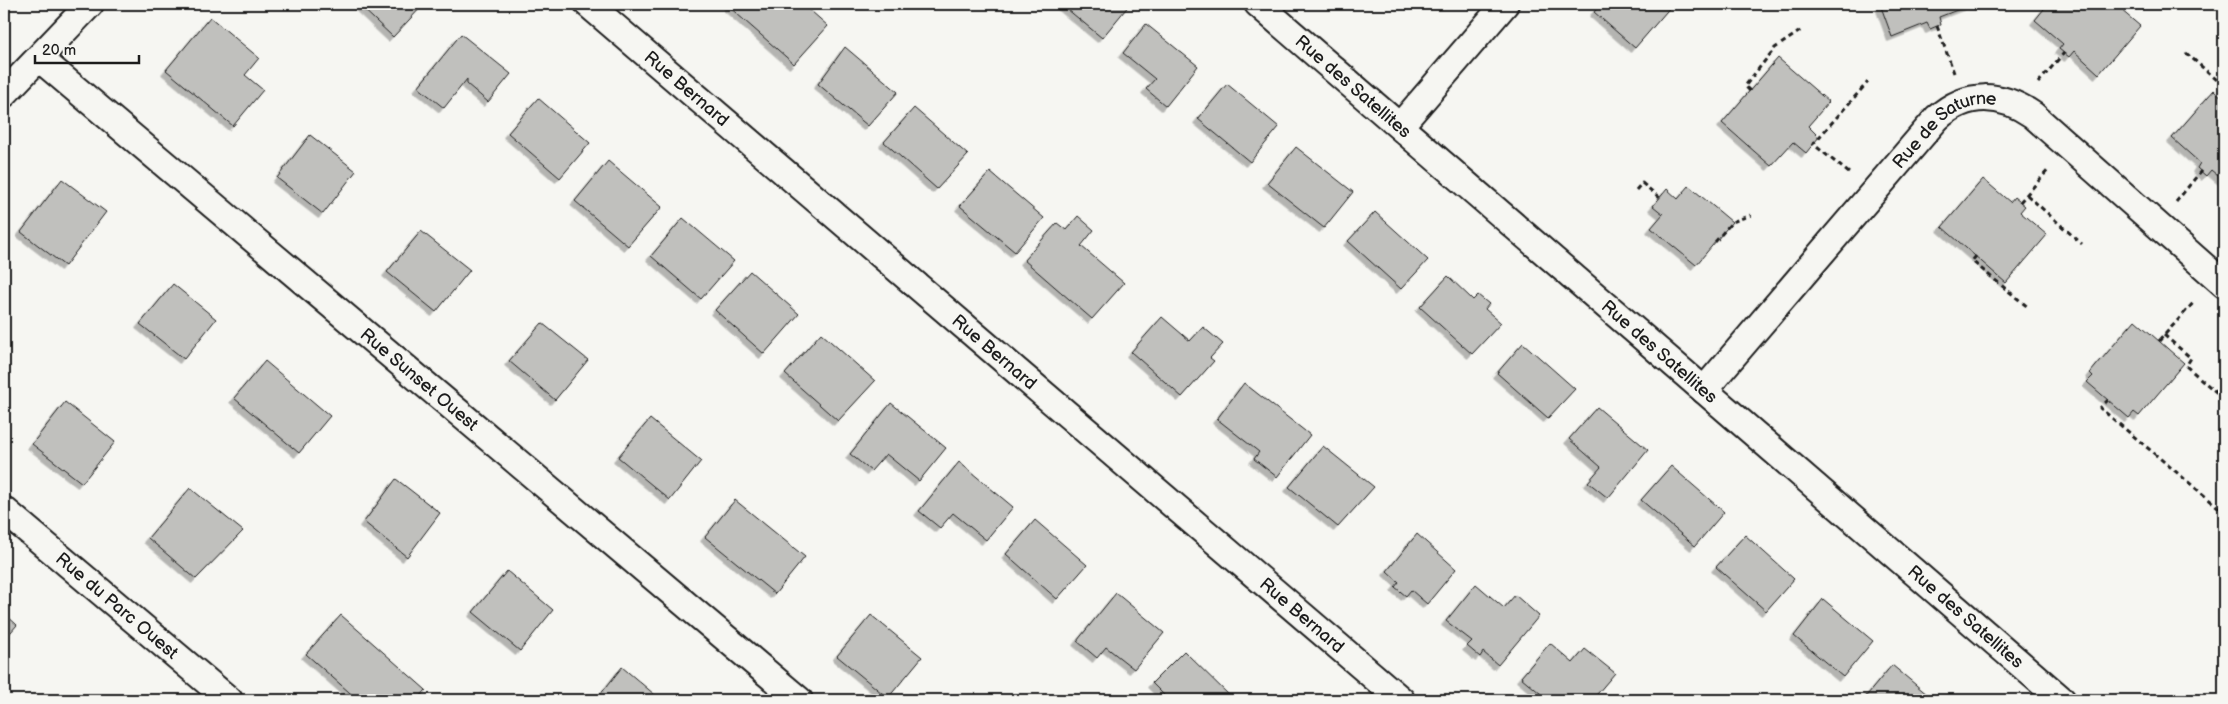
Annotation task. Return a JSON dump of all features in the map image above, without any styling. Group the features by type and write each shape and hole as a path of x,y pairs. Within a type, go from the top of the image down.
{"street":[{"path":"4,94 90,4"},
{"name":"Rue Bernard","path":"588,4 1401,700"},
{"name":"Rue des Satellites","path":"1258,4 2062,700"},
{"path":"1400,126 1505,4"},
{"name":"Rue Sunset Ouest","path":"39,58 799,700"},
{"name":"Rue de Saturne","path":"1704,390 1937,118 1946,110 1964,102 1991,98 2010,102 2033,116 2220,280"},
{"name":"Rue du Parc Ouest","path":"4,510 230,700"}],"path":[{"path":"1937,26 1964,102"},
{"path":"1750,91 1745,86 1775,48 1803,29"},
{"path":"2018,106 2064,53"},
{"path":"2186,53 2224,86"},
{"path":"1868,82 1813,144 1873,193"},
{"path":"2020,202 2068,146"},
{"path":"2157,224 2201,171"},
{"path":"1636,190 1642,183 1660,198"},
{"path":"2027,195 2082,244"},
{"path":"1715,242 1732,222 1751,215"},
{"path":"1976,256 1972,261 2029,308"},
{"path":"2159,341 2220,280"},
{"path":"2164,335 2191,358 2186,366 2224,399"},
{"path":"2108,400 2100,408 2224,512"}],"building":[{"path":"358,4 424,4 393,37"},
{"path":"730,4 803,4 828,26 794,64 728,6"},
{"path":"1061,4 1130,4 1102,38"},
{"path":"1601,4 1673,4 1635,48 1594,12"},
{"path":"1880,4 1970,5 1939,17 1941,25 1930,29 1927,23 1892,37"},
{"path":"2048,4 2114,4 2140,26 2099,74 2074,51 2069,57 2059,49 2063,44 2035,20"},
{"path":"210,17 259,58 245,75 263,90 233,126 166,70"},
{"path":"1146,24 1198,66 1166,106 1146,89 1155,79 1123,53"},
{"path":"461,34 511,74 488,102 467,84 467,79 444,108 418,87"},
{"path":"845,47 898,92 868,126 818,84"},
{"path":"1778,58 1829,102 1808,126 1819,137 1806,153 1793,142 1771,166 1722,123"},
{"path":"1227,84 1279,127 1250,162 1198,119"},
{"path":"2214,90 2224,99 2224,181 2211,170 2206,176 2197,168 2200,163 2172,138"},
{"path":"538,98 590,143 560,178 508,133"},
{"path":"914,108 968,155 937,189 884,142"},
{"path":"310,135 356,171 323,214 277,178"},
{"path":"1296,147 1353,192 1324,228 1267,183"},
{"path":"608,161 662,207 628,246 575,201"},
{"path":"990,172 1044,218 1015,252 960,206"},
{"path":"62,179 106,212 65,266 21,232"},
{"path":"1983,179 2010,202 2014,197 2025,206 2020,212 2047,235 2006,283 1942,227"},
{"path":"1689,186 1732,222 1696,265 1651,228 1663,214 1653,206 1667,189 1678,199"},
{"path":"1375,212 1428,260 1401,289 1348,241"},
{"path":"1078,216 1094,230 1081,246 1124,283 1092,319 1024,260 1057,223 1066,230"},
{"path":"683,218 734,261 701,299 651,256"},
{"path":"421,231 470,270 436,312 387,272"},
{"path":"750,271 799,314 764,354 715,310"},
{"path":"1448,276 1473,300 1478,295 1489,304 1485,309 1501,323 1472,354 1420,307"},
{"path":"173,284 216,319 184,359 140,324"},
{"path":"1162,317 1190,341 1203,327 1223,344 1210,358 1214,361 1182,397 1131,352"},
{"path":"2135,320 2184,363 2139,416 2134,412 2129,418 2087,382 2093,376 2090,373"},
{"path":"542,323 588,360 555,400 509,361"},
{"path":"821,333 875,381 838,421 785,374"},
{"path":"1523,343 1575,389 1548,418 1497,373"},
{"path":"265,361 330,416 299,453 234,398"},
{"path":"1244,383 1310,435 1277,477 1254,459 1259,452 1217,419"},
{"path":"65,402 115,442 82,483 32,444"},
{"path":"891,403 946,448 919,481 886,454 871,471 850,454"},
{"path":"1597,407 1648,450 1608,498 1588,482 1601,467 1569,439"},
{"path":"650,419 701,461 670,500 618,457"},
{"path":"1323,446 1374,487 1338,527 1289,487"},
{"path":"959,462 1013,507 986,540 953,513 940,528 919,511"},
{"path":"1671,466 1724,512 1695,546 1641,500"},
{"path":"396,479 440,513 407,557 364,522"},
{"path":"190,488 243,531 196,579 148,538"},
{"path":"735,500 805,557 775,594 705,537"},
{"path":"1035,520 1087,565 1057,599 1006,554"},
{"path":"1417,534 1456,569 1427,604 1411,590 1406,596 1395,587 1399,582 1387,571"},
{"path":"1745,535 1794,579 1766,611 1716,567"},
{"path":"507,571 553,610 520,651 473,612"},
{"path":"1476,584 1504,608 1515,595 1539,616 1498,665 1483,652 1480,657 1467,646 1472,641 1446,621"},
{"path":"1116,593 1164,633 1134,669 1106,647 1097,658 1077,641"},
{"path":"1823,599 1873,641 1843,677 1794,636"},
{"path":"4,613 17,625 4,640"},
{"path":"341,615 426,690 417,700 358,700 306,654"},
{"path":"871,615 922,657 888,698 837,656"},
{"path":"1550,643 1573,663 1585,649 1615,673 1592,700 1548,700 1521,677"},
{"path":"1184,651 1234,700 1169,700 1152,683"},
{"path":"1892,665 1934,700 1863,700"},
{"path":"622,667 661,700 596,700"}]}
